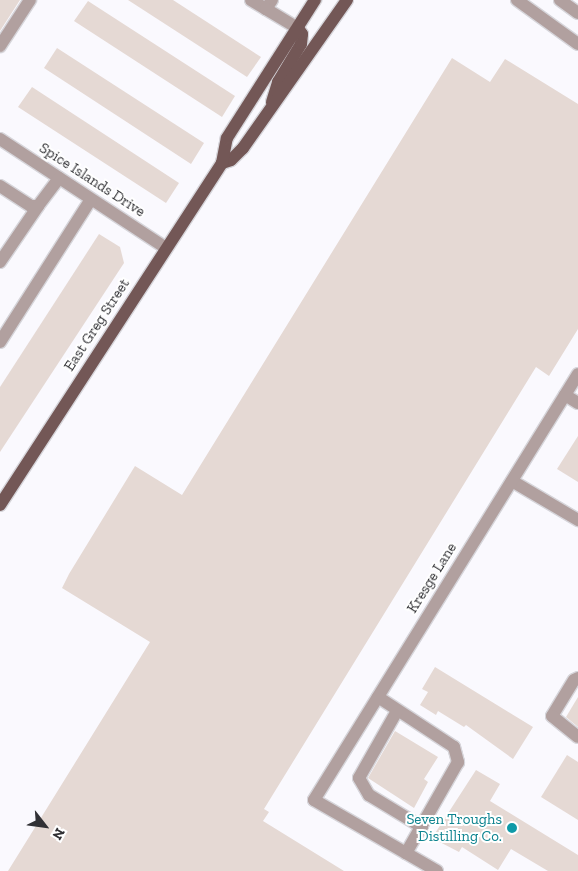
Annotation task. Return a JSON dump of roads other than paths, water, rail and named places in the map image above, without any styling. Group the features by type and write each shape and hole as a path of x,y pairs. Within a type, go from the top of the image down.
{"main road":[{"name":"East Greg Street","path":"0,505 222,162 227,138 314,0"},
{"name":"East Greg Street","path":"222,162 237,155 347,0"},
{"path":"267,114 278,82 301,44 302,34 298,28"}],"street":[{"path":"0,46 30,0"},
{"path":"251,0 269,5 298,28"},
{"path":"560,0 578,13"},
{"path":"519,2 578,44"},
{"name":"Spice Islands Drive","path":"0,139 166,248"},
{"path":"0,262 59,178"},
{"path":"0,186 31,206 38,206"},
{"path":"0,342 91,199"},
{"name":"Kresge Lane","path":"406,853 314,800 578,374"},
{"path":"565,395 578,403"},
{"path":"512,481 578,520"},
{"path":"578,678 574,680 552,716 578,737"},
{"path":"378,697 454,747 458,762 406,853 437,871"},
{"path":"398,711 359,778 369,794 422,827"}],"place":[{"name":"Seven Troughs Distilling Co.","path":"512,828"}]}
